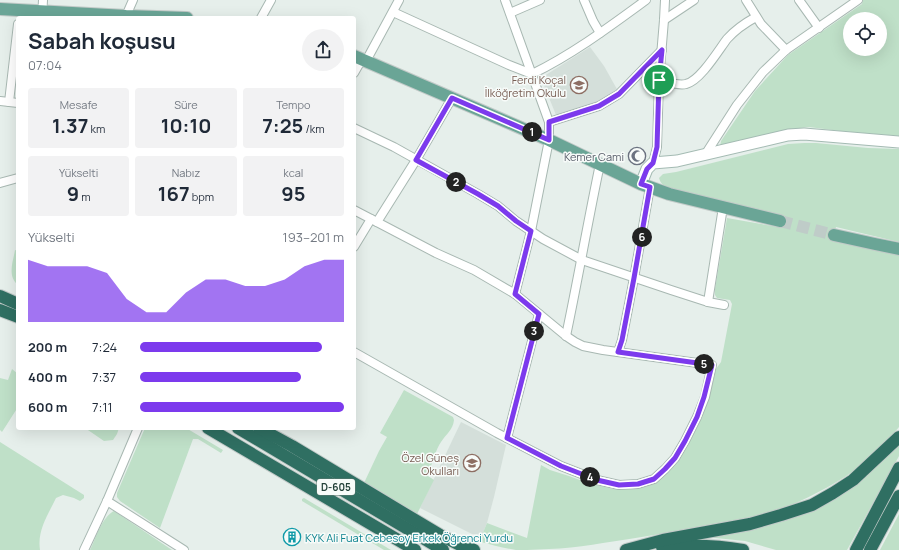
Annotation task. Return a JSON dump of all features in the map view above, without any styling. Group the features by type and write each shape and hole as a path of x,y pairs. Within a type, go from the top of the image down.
{"highway":[{"path":"0,296 16,303"},
{"path":"0,310 16,316"},
{"name":"D-605","path":"211,430 415,550"},
{"name":"D-605","path":"241,430 443,550"},
{"path":"263,430 440,535 474,550"},
{"path":"626,550 663,540 750,524 812,504 853,480 899,437"},
{"path":"856,550 899,468"},
{"path":"870,550 899,496"},
{"path":"346,509 363,525 404,550"},
{"path":"630,550 681,545 728,547 743,550"}],"main road":[{"path":"0,9 19,14 43,10 126,16"},
{"path":"360,59 549,140 646,186 669,194 780,221"},
{"path":"646,186 647,169 653,163 678,161 788,135 804,134 899,142"},
{"path":"834,235 899,249"}],"street":[{"path":"126,16 133,0"},
{"path":"261,16 271,0"},
{"path":"505,0 549,122 549,140 531,231 515,294"},
{"path":"584,0 600,33"},
{"path":"356,68 360,59 395,4 502,63 532,74 550,65 600,33 646,0"},
{"path":"653,163 657,147 659,80 665,0"},
{"path":"664,20 694,0"},
{"path":"746,0 761,24 786,50"},
{"path":"799,0 819,28"},
{"path":"705,155 738,105 763,72 786,50 858,0"},
{"path":"510,13 537,1"},
{"path":"659,80 685,85 691,82 700,74 738,28 756,17"},
{"path":"9,102 16,41"},
{"path":"549,122 599,106 619,94 662,50"},
{"path":"356,244 416,160 452,98"},
{"path":"0,101 16,103"},
{"path":"356,129 394,147 478,194 498,206 516,221 543,239 582,260 708,302 724,305"},
{"path":"566,336 600,164"},
{"path":"0,183 9,182 16,179"},
{"path":"618,352 622,340 634,278 646,186"},
{"path":"708,302 723,207"},
{"path":"356,211 436,253 474,270 515,294 566,336 583,346 712,365 697,417 675,458 654,479 638,484 619,485 597,480 561,466 507,438 356,353"},
{"path":"507,438 539,314"},
{"path":"84,550 137,430"},
{"path":"107,501 184,550"}],"shaded area":[{"name":"Ferdi Koçal İlköğretim Okulu","path":"590,47 604,66 618,91 594,104 556,115 541,78"},
{"name":"Özel Güneş Okulları","path":"461,422 506,445 494,497 482,535 472,534 420,508"}],"green space":[{"path":"863,0 899,0 899,136 809,127 791,129 720,146 721,141 755,91 788,55 843,17 843,56 887,56 887,12 850,12 862,4"},
{"path":"804,143 899,149 899,242 836,227 832,241 899,255 899,427 883,446 864,463 846,476 798,502 775,511 665,533 592,545 516,550 481,542 487,523 527,538 541,465 550,470 588,483 613,489 642,487 650,484 673,466 713,373 721,362 732,304 730,300 717,298 715,295 715,289 727,218 778,227 781,215 678,192 664,186 659,178 663,174 788,144"},
{"path":"15,250 16,282 12,273"},
{"path":"12,369 16,372 16,410 2,432 0,430 0,378 8,380"},
{"path":"404,390 453,417 454,420 451,429 435,453 428,476 434,480 417,514 364,483 387,437 380,433"},
{"path":"88,430 118,430 113,440 104,441"},
{"path":"144,430 189,430 223,450 221,453 198,439 193,439 160,528 120,501 117,497 117,493"},
{"path":"0,442 84,495 84,498 80,501 63,495 56,498 42,529 39,543 40,550 0,550"},
{"path":"899,444 899,456 847,550 776,550 745,541 706,537 788,519"},
{"path":"304,498 391,550 384,550 302,501"},
{"path":"114,511 172,550 90,550 106,518"},
{"path":"899,514 899,550 880,550"}],"tunnel":[{"path":"780,221 834,235"}],"place":[{"name":"Ferdi Koçal İlköğretim Okulu","path":"579,85"},
{"name":"Kemer Cami","path":"637,156"},
{"name":"Özel Güneş Okulları","path":"472,463"},
{"name":"KYK Ali Fuat Cebesoy Erkek Öğrenci Yurdu","path":"292,537"}],"route":[{"path":"662,50 659,80 657,147 653,163 647,169 641,184 650,187 622,340 618,352 712,365 697,417 675,458 654,479 638,484 619,485 597,480 561,466 507,438 539,314 515,294 531,231 498,206 416,160 452,98 549,140 549,122 599,106 619,94 662,50"}]}
